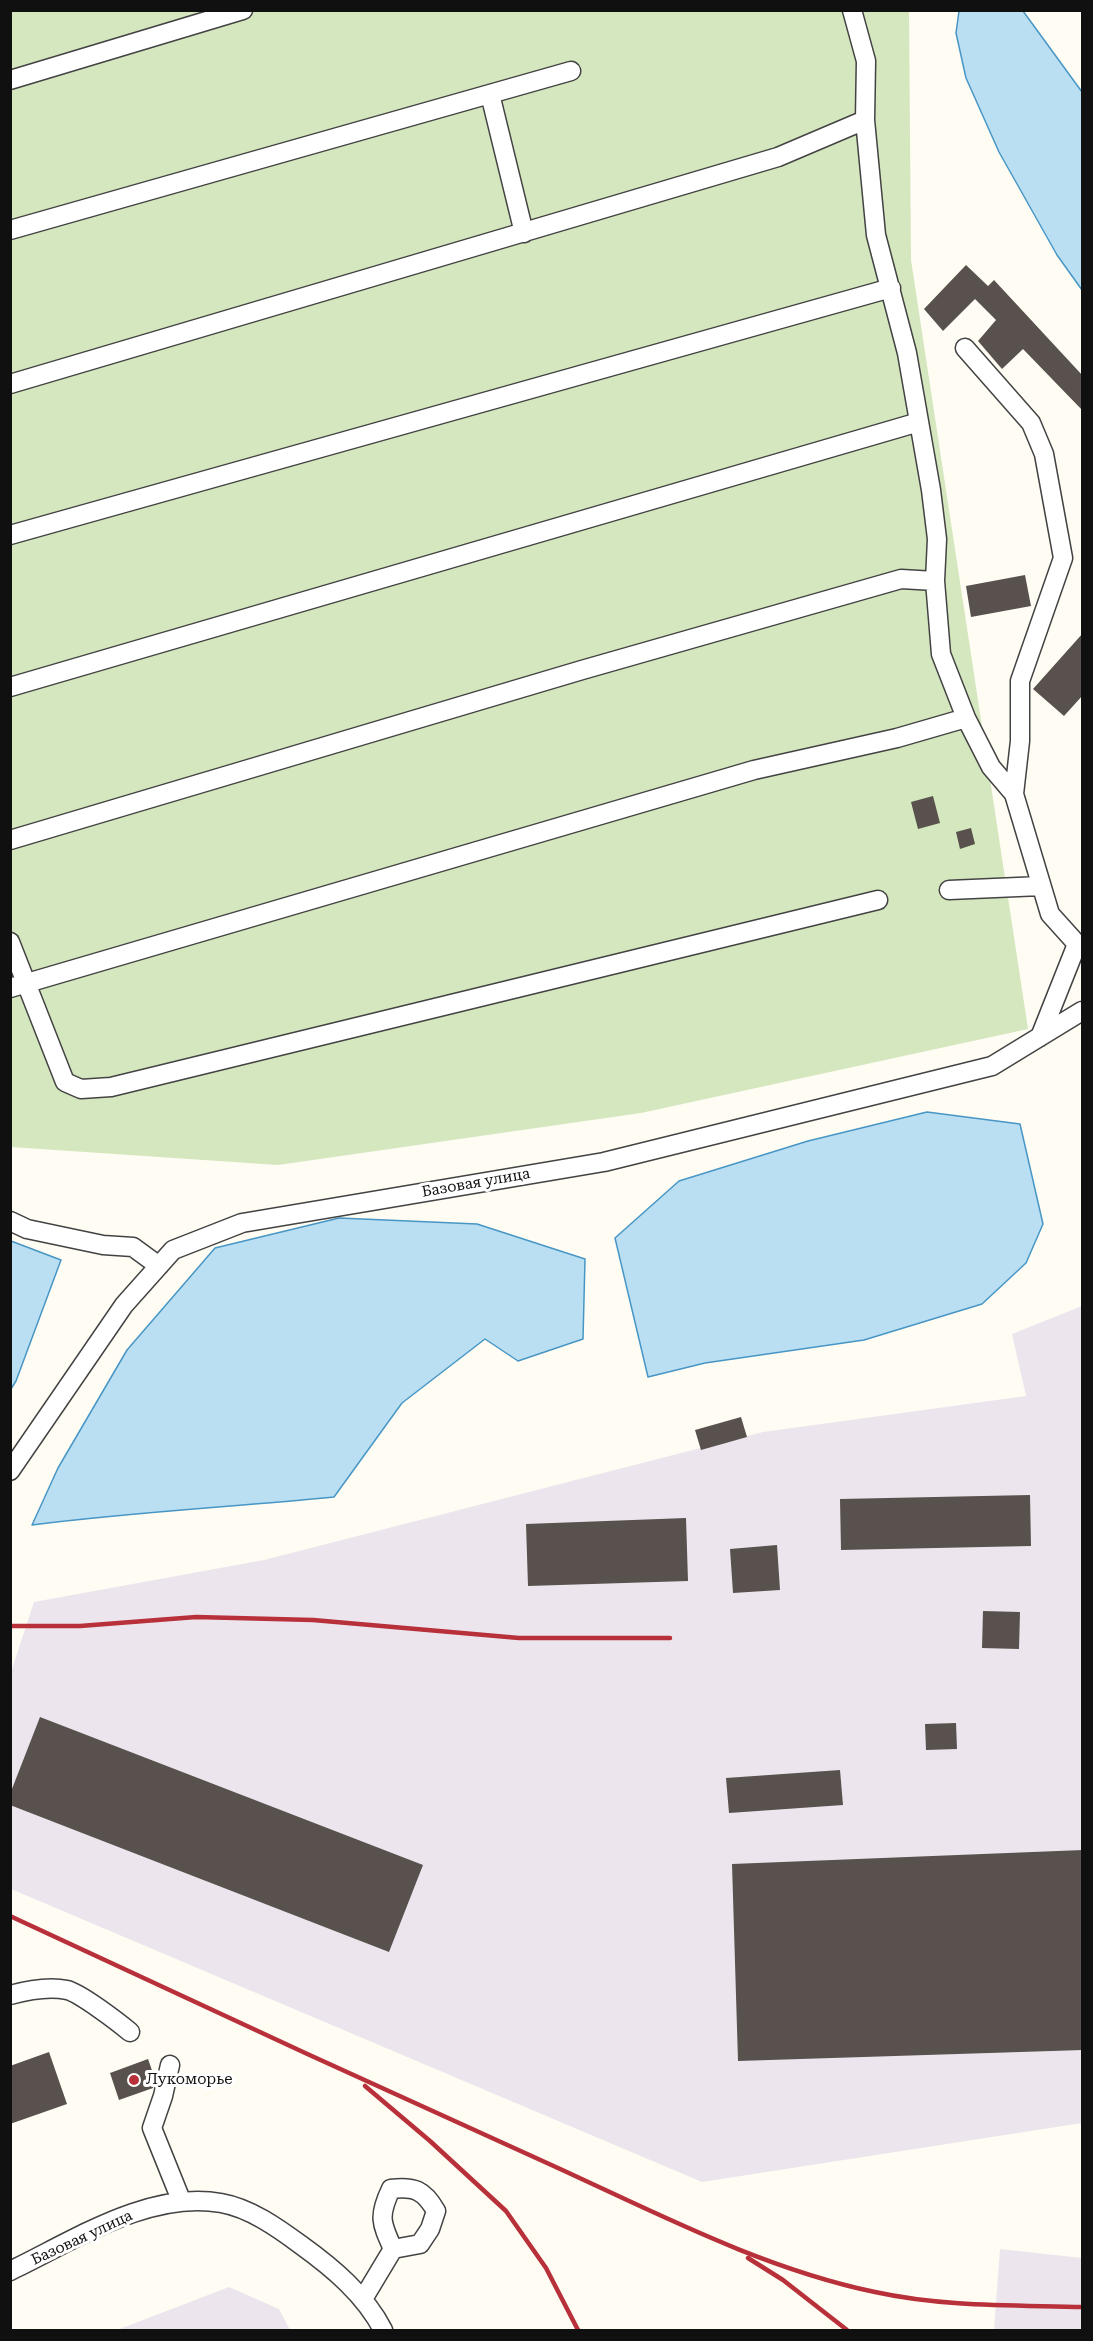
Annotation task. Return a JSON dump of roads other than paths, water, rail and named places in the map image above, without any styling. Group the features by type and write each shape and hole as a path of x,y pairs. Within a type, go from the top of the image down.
{"street":[{"path":"10,80 243,10"},
{"path":"852,10 866,61 865,120 876,235 907,352 931,490 937,539 935,581 941,654 966,718 991,767 1014,794"},
{"path":"10,230 571,71"},
{"path":"490,94 524,233"},
{"path":"10,384 778,157 865,120"},
{"path":"10,535 891,288"},
{"path":"965,348 1031,423 1044,454 1063,558 1020,681 1020,741 1014,794 1050,914 1080,939 1040,1037"},
{"path":"10,687 919,422"},
{"path":"10,840 310,753 582,670 902,579 935,581"},
{"path":"19,985 754,770 897,738 966,718"},
{"path":"949,890 1041,886"},
{"path":"10,942 19,985 65,1082 81,1089 111,1088 878,900"},
{"name":"Базовая улица","path":"10,1471 124,1305 173,1250 243,1223 604,1162 992,1066 1083,1011"},
{"path":"10,1221 27,1229 48,1234 103,1245 133,1247 159,1266"},
{"path":"10,1995 30,1989 68,1990 130,2032"},
{"path":"170,2065 152,2128 181,2200"},
{"name":"Базовая улица","path":"13,2265 110,2222 150,2208 181,2200 221,2203 247,2212 281,2230 323,2261 363,2299 383,2331"},
{"path":"363,2299 393,2249"}],"water":[{"path":"959,11 1023,11 1082,92 1082,290 1057,255 999,152 966,78 956,33"},
{"path":"927,1112 1020,1124 1043,1224 1026,1263 982,1304 864,1340 705,1363 648,1377 615,1238 679,1181 808,1141"},
{"path":"339,1218 477,1224 585,1259 583,1339 518,1361 485,1339 402,1403 334,1497 32,1525 58,1468 127,1350 215,1248"},
{"path":"11,1241 61,1260 11,1389"}],"railway":[{"path":"10,1626 80,1626 196,1617 313,1620 519,1638 670,1638"},
{"path":"10,1916 667,2219 790,2268 832,2282 901,2297 978,2304 1082,2307"},
{"path":"365,2086 430,2141 506,2211 546,2268 578,2330"},
{"path":"748,2258 783,2280 847,2330"}],"place":[{"name":"Лукоморье","path":"134,2080"}]}
